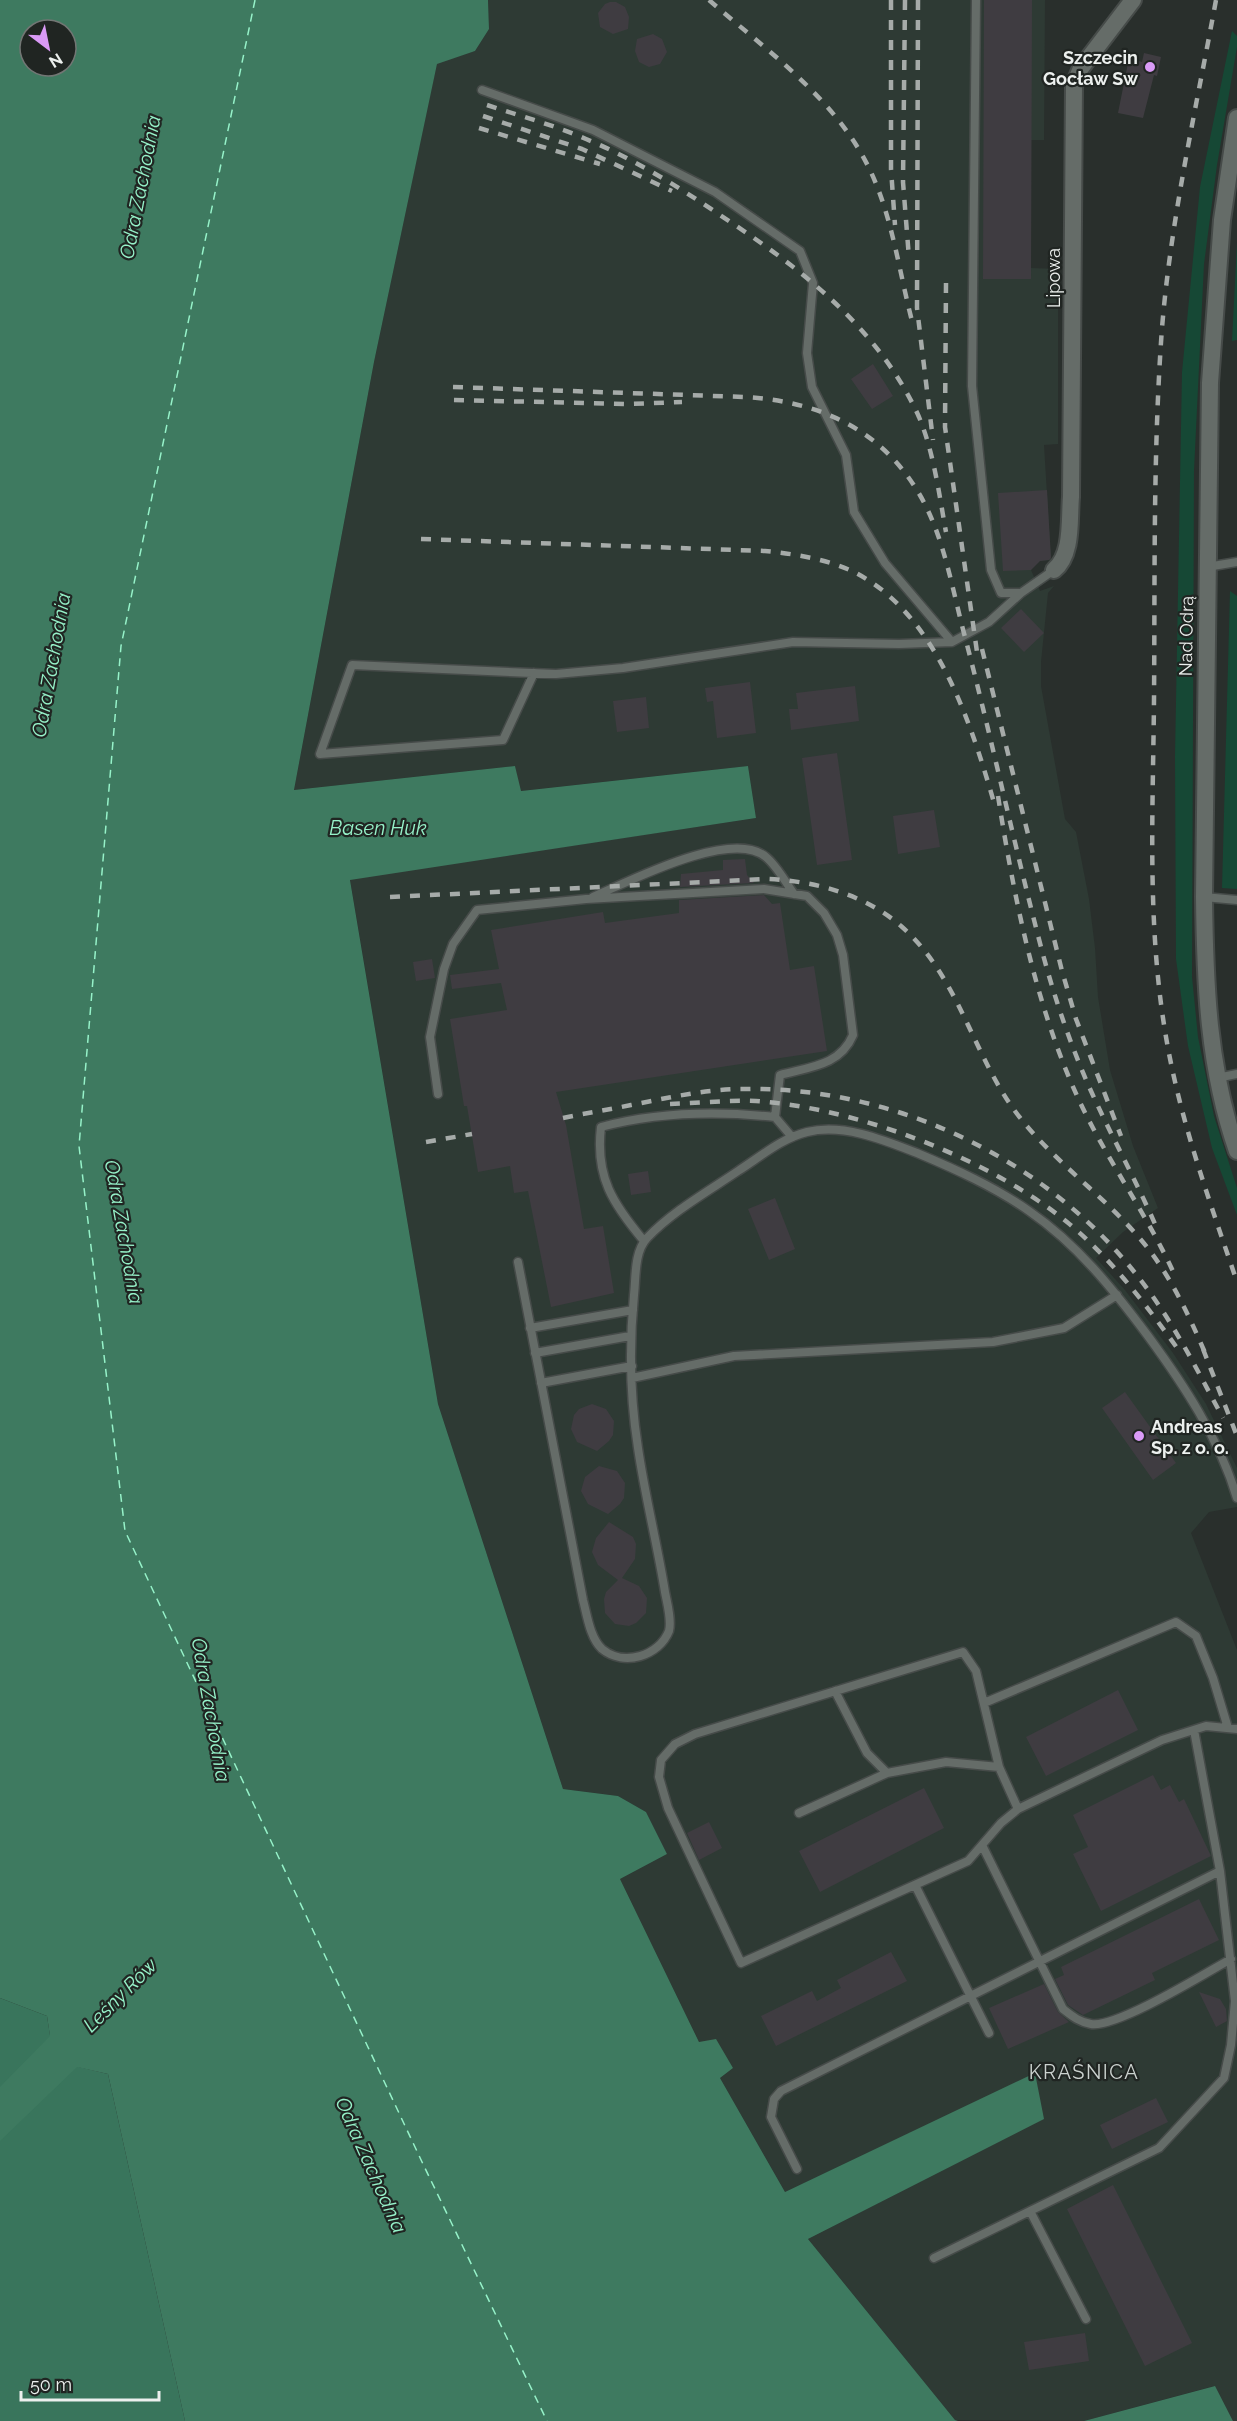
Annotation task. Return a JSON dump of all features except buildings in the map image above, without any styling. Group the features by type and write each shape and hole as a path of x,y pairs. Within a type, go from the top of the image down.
{"street":[{"name":"Lipowa","path":"1053,570 1060,565 1065,553 1071,497 1074,85 1081,68 1133,0"},
{"name":"Nad Odrą","path":"1237,118 1224,202 1213,314 1209,413 1204,897 1207,1004 1217,1078 1237,1151"}],"lane":[{"path":"976,0 972,386 991,570 1001,593 1021,593"},
{"path":"482,90 593,130 715,192 800,251 813,283 807,353 812,387 846,455 854,512 885,563 952,642"},
{"path":"1207,567 1237,562"},
{"path":"534,673 503,740 320,754 352,665 534,673 556,674 622,669 793,642 898,644 952,642 989,622 1021,593 1053,570"},
{"path":"586,899 696,854 744,847 766,857 794,894"},
{"path":"438,1094 430,1037 434,1016 444,969 453,944 477,910 586,899 764,889 807,896 824,913 837,935 843,955 853,1035 848,1047 839,1057 780,1075 776,1117 792,1137"},
{"path":"1204,897 1237,900"},
{"path":"1217,1078 1237,1074"},
{"path":"644,1241 618,1210 603,1177 599,1144 602,1127 632,1119 714,1113 776,1117"},
{"path":"518,1262 583,1600 591,1629 600,1647 613,1655 631,1658 647,1654 662,1644 670,1627 657,1541 638,1449 632,1378 630,1336 638,1258 644,1241 692,1202 792,1137 808,1131 824,1130 869,1136 902,1147 968,1177 1028,1210 1052,1228 1094,1268 1169,1365 1214,1439 1237,1498"},
{"path":"632,1378 735,1356 993,1342 1064,1328 1117,1295"},
{"path":"530,1328 633,1310"},
{"path":"535,1353 630,1336"},
{"path":"541,1383 632,1366"},
{"path":"984,1703 1176,1622 1196,1636 1233,1728 1206,1726 1162,1740 1018,1809 1001,1823 968,1861 741,1964 668,1808 659,1777 661,1760 675,1744 696,1734 963,1652 976,1671 999,1767 1018,1809"},
{"path":"835,1691 867,1754 887,1773"},
{"path":"934,2258 1159,2148 1224,2078 1231,2045 1235,2001 1220,1871 1194,1730"},
{"path":"799,1813 887,1773 946,1762 999,1767"},
{"path":"982,1845 1063,2008 1075,2019 1093,2025 1115,2020 1231,1959"},
{"path":"797,2169 771,2117 774,2099 781,2091 1220,1871"},
{"path":"915,1885 989,2033"},
{"path":"1030,2211 1086,2319"}],"shaded area":[{"path":"488,0 1045,0 1044,140 1031,140 1031,268 1058,269 1058,444 1044,445 1051,560 1036,561 1031,570 1040,591 1054,586 1048,593 1041,662 1041,686 1065,819 1076,832 1089,899 1098,997 1110,1070 1133,1146 1158,1208 1123,1232 1096,1258 1125,1290 1173,1353 1206,1404 1237,1468 1237,1507 1209,1512 1191,1533 1237,1650 1237,2421 1233,2421 1214,2386 1084,2421 955,2420 808,2239 1043,2119 1035,2074 785,2192 720,2078 733,2068 699,2042 620,1879 667,1854 646,1812 618,1796 563,1789 438,1404 350,879 756,818 748,766 520,791 515,766 294,790 374,362 437,63 475,51 489,29"},
{"path":"1232,31 1237,36 1237,47 1217,165 1204,264 1194,470 1192,977 1198,1037 1214,1116 1237,1188 1237,1215 1212,1148 1188,1046 1176,959 1175,757 1182,372 1200,187"},
{"path":"1237,242 1237,340 1232,341"},
{"path":"1230,591 1237,596 1237,889 1222,888"},
{"path":"0,1998 47,2016 54,2061 108,2074 185,2421 0,2421"}],"water":[{"path":"0,0 488,0 489,29 475,51 437,64 374,362 294,790 515,766 521,791 748,766 756,818 350,880 438,1404 563,1789 618,1796 646,1812 667,1854 620,1879 699,2042 716,2039 733,2068 720,2078 785,2192 1035,2073 1044,2119 808,2239 958,2421 185,2421 108,2074 77,2067 0,2141 0,2087 50,2036 47,2016 0,1998"},
{"path":"1215,2386 1233,2421 1084,2421"}],"ferry route":[{"path":"255,0 121,646 79,1146 125,1531 423,2164 547,2421"}],"railway":[{"path":"709,0 798,76 838,119 855,143 869,168 884,205 912,321"},
{"path":"891,0 891,169 895,225"},
{"path":"905,0 903,182 909,258"},
{"path":"918,0 917,308 933,440"},
{"path":"1216,0 1171,246 1162,328 1156,467 1152,866 1159,990 1171,1063 1196,1158 1237,1282"},
{"path":"487,105 574,134 621,155 655,174 750,235 807,278 834,302 882,355 902,385 919,417 932,459 946,532"},
{"path":"483,116 582,149 672,191"},
{"path":"479,128 600,164"},
{"path":"946,283 945,427 978,659"},
{"path":"453,387 770,399 818,411 840,420 880,446 897,463 923,501 932,519 945,558 1031,908 1061,1015 1087,1082 1155,1224"},
{"path":"454,400 628,404 682,402"},
{"path":"421,539 765,551 811,558 854,572 883,591 908,615 929,643 962,707 975,740 995,806"},
{"path":"982,649 1062,971 1076,1019 1121,1136"},
{"path":"998,796 1011,873 1028,950 1063,1062 1089,1121 1153,1232 1176,1278"},
{"path":"390,897 767,879 821,886 871,905 901,926 920,945 936,967 950,989 998,1084 1025,1124 1120,1217 1146,1246 1175,1291 1206,1355"},
{"path":"563,1118 715,1091 743,1089 800,1091 856,1101 910,1116 963,1138 1013,1165 1060,1198 1102,1236 1139,1278 1163,1311 1223,1418"},
{"path":"670,1104 756,1101 795,1106 878,1125 961,1157 1035,1199 1083,1236 1128,1283 1180,1352"},
{"path":"426,1142 472,1134"},
{"path":"1203,1349 1237,1436"}],"place":[{"name":"Szczecin Gocław Sw","path":"1150,67"},
{"name":"Andreas Sp. z o. o.","path":"1139,1436"}],"district":[{"name":"KRAŚNICA","path":"1084,2072"}],"water label":[{"name":"Odra Zachodnia","path":"140,187"},
{"name":"Odra Zachodnia","path":"51,665"},
{"name":"Basen Huk","path":"378,828"},
{"name":"Odra Zachodnia","path":"124,1232"},
{"name":"Odra Zachodnia","path":"211,1710"},
{"name":"Leśny Rów","path":"120,1995"},
{"name":"Odra Zachodnia","path":"371,2165"}]}
